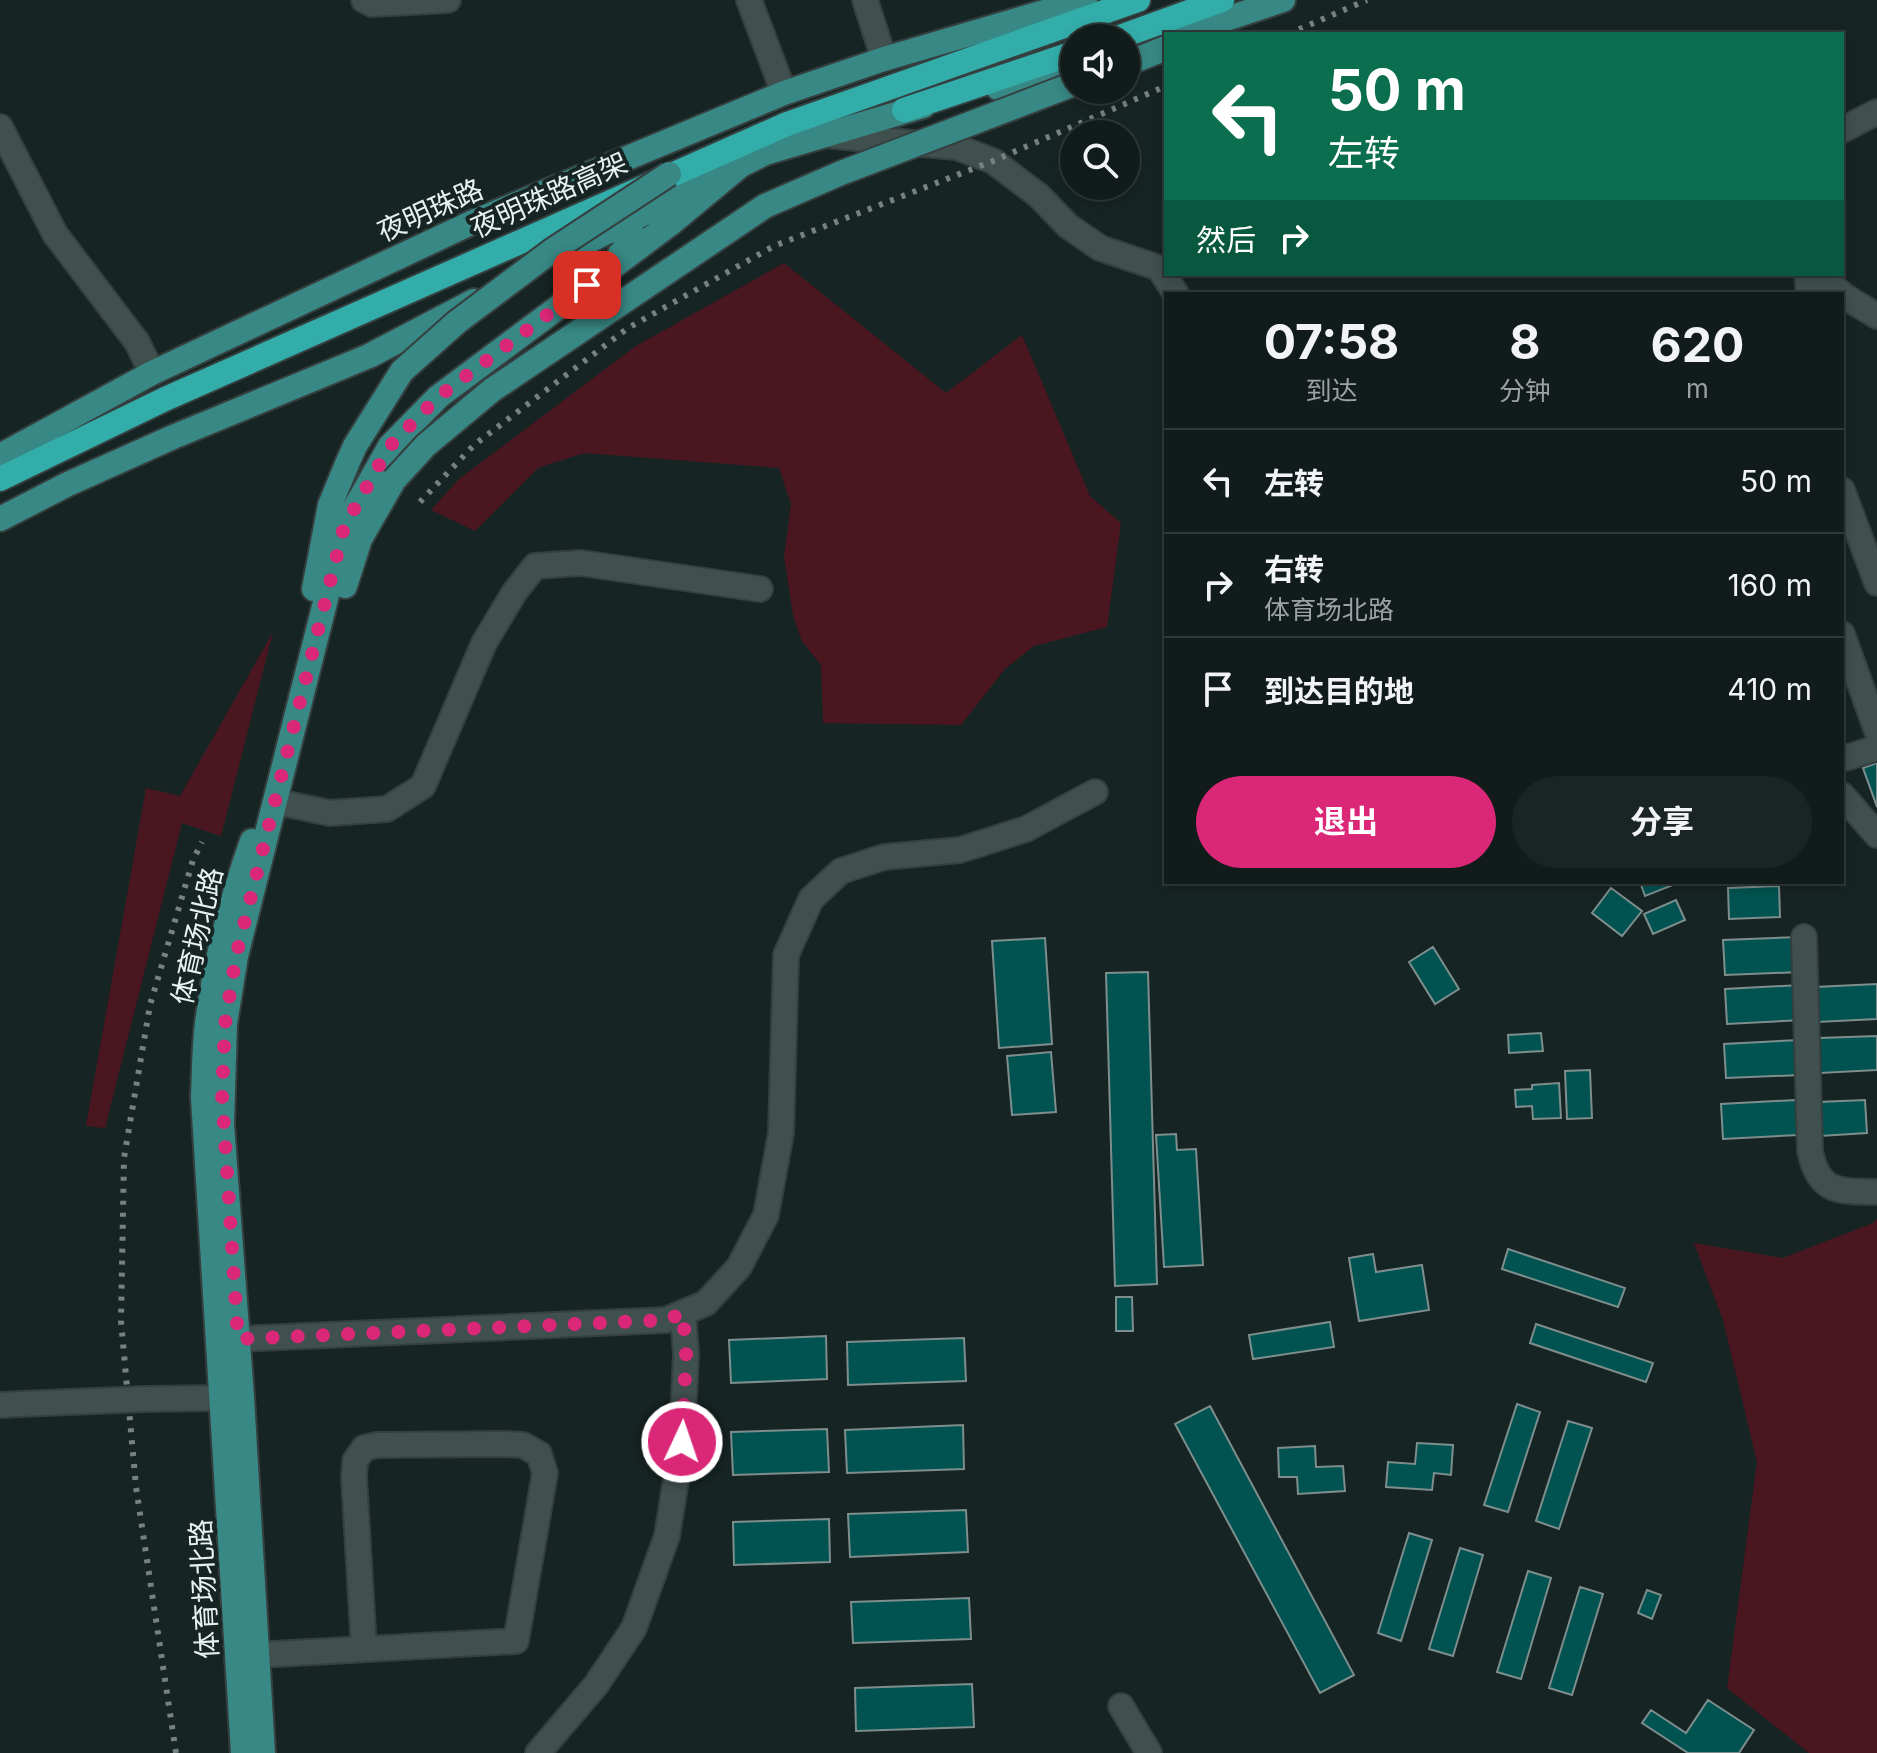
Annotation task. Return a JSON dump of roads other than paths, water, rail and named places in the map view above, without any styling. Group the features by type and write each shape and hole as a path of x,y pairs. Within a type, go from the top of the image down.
{"highway":[{"name":"夜明珠路高架","path":"0,479 165,399 787,124 1138,0"},
{"path":"1140,30 1222,0"},
{"path":"904,110 1060,58"}],"main road":[{"name":"夜明珠路","path":"0,456 152,373 473,222 784,93 884,59 1085,0"},
{"path":"1188,32 1286,0"},
{"path":"1207,32 1286,0"},
{"path":"1140,48 1164,40"},
{"path":"1140,58 1164,49"},
{"path":"0,519 68,484 173,437 369,356 609,230 765,153 904,110 1060,73"},
{"path":"271,801 360,539 394,480 426,445 492,390 765,206 841,173 1060,89"},
{"path":"609,265 670,224 741,165"},
{"path":"271,801 330,505 355,446 402,371 457,322 553,250 669,174"},
{"path":"609,230 627,231 636,238 609,265"},
{"name":"体育场北路","path":"243,1753 247,1656 238,1339 222,1124 225,1024 236,956 271,801 344,527 390,446 438,397 609,265"},
{"name":"体育场北路","path":"263,1753 247,1656 223,1398 203,1128 207,1025 218,956 239,877 271,801"}],"street":[{"path":"364,0 372,4 448,0"},
{"path":"749,0 784,93"},
{"path":"865,0 884,59"},
{"path":"1844,129 1877,112"},
{"path":"0,127 55,234 137,342 152,373"},
{"path":"822,135 956,147 993,161 1039,196 1068,226 1100,248 1159,268 1164,276"},
{"path":"1820,276 1839,292"},
{"path":"1844,296 1877,316"},
{"path":"1844,502 1851,544 1877,583"},
{"path":"271,801 330,813 387,809 423,786 484,643 514,593 535,566 581,563 760,589"},
{"path":"1844,640 1877,731"},
{"path":"1844,758 1877,748"},
{"path":"238,1339 666,1320 706,1303 739,1267 766,1215 781,1133 786,955 811,899 841,871 884,857 960,850 1026,829 1095,792"},
{"path":"1844,797 1877,835"},
{"path":"1804,937 1810,1151 1814,1170 1822,1183 1842,1191 1877,1192"},
{"path":"538,1753 596,1685 634,1628 667,1536 682,1442 686,1354 683,1313"},
{"path":"0,1405 223,1398"},
{"path":"247,1656 516,1641 545,1473 539,1454 523,1445 503,1444 377,1445 364,1448 355,1461 354,1478 364,1649"},
{"path":"1121,1706 1149,1753"}],"railway":[{"path":"1293,32 1367,0"},
{"path":"420,502 474,445 628,328 774,246 993,161 1164,87"},
{"path":"176,1753 136,1487 121,1321 124,1158 150,1005 193,860 202,842"}]}
